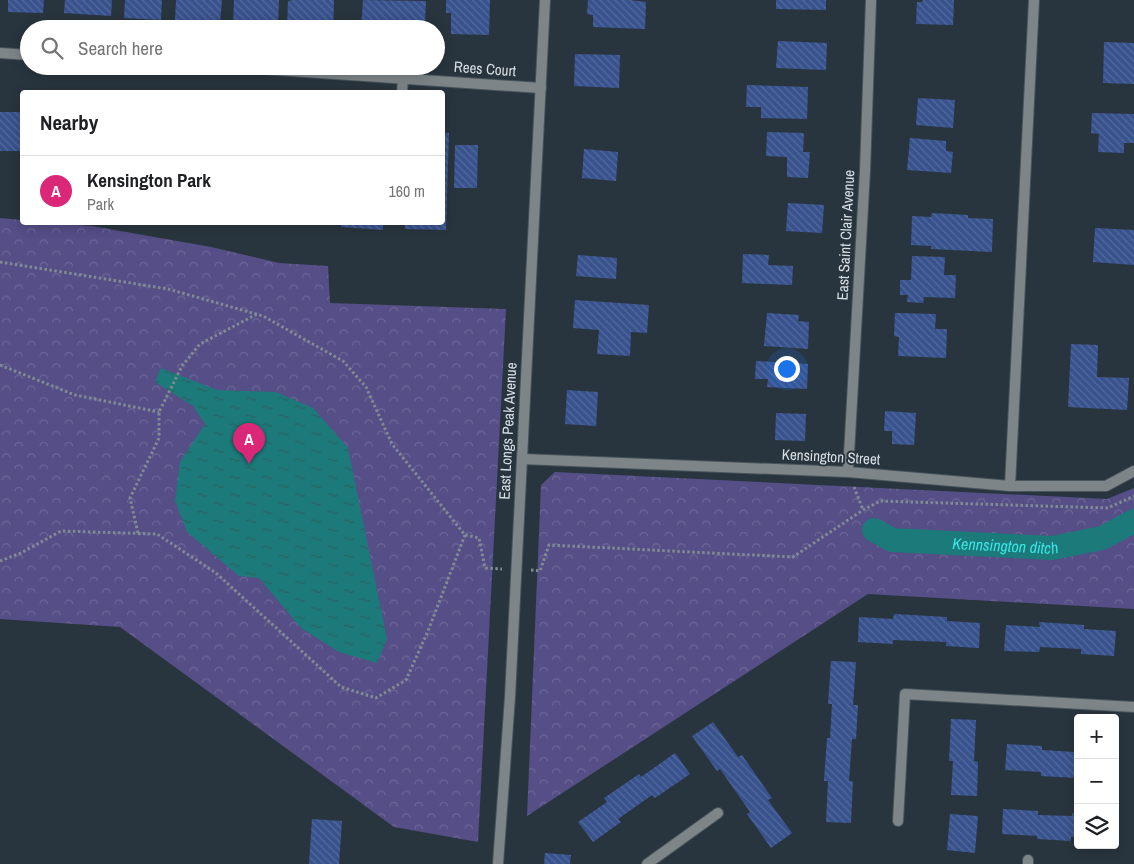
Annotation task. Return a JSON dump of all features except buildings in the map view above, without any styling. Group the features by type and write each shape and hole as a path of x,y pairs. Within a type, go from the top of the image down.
{"street":[{"name":"East Longs Peak Avenue","path":"498,864 510,697 546,0"},
{"name":"East Saint Clair Avenue","path":"848,472 865,171 871,0"},
{"path":"1010,486 1034,0"},
{"path":"0,54 20,55"},
{"name":"Rees Court","path":"356,75 541,88"},
{"path":"402,90 403,78"},
{"name":"Kensington Street","path":"522,459 848,472 1010,486 1106,486 1134,471"},
{"path":"898,821 905,694 1134,707"},
{"path":"646,864 718,813"}],"path":[{"path":"138,533 130,498 159,438 159,412 182,366 200,344 258,314"},
{"path":"0,365 75,395 159,412"},
{"path":"0,561 21,553 60,531 158,534 216,573 341,686 376,698 406,680 428,630 465,535"}],"green space":[{"path":"0,218 20,220 20,225 92,226 211,247 279,263 328,266 330,303 506,309 478,842 394,827 120,627 0,619"},
{"path":"555,472 1107,499 1134,488 1134,609 868,594 527,816 541,485"}],"water":[{"path":"161,368 217,390 276,392 313,408 348,448 387,639 377,663 339,652 301,628 259,578 239,576 187,532 175,501 180,462 205,424 193,406 155,382"}],"waterway":[{"name":"Kennsington ditch","path":"874,530 892,540 1052,548 1102,538 1134,521"}],"place":[{"name":"Kensington Park","path":"249,464"}]}
